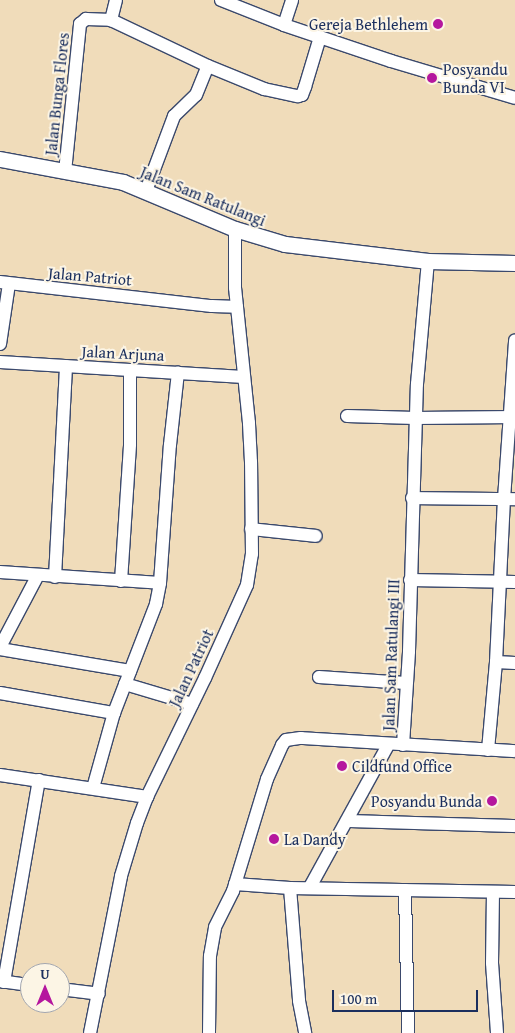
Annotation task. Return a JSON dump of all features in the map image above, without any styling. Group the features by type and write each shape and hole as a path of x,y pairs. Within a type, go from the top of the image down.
{"main road":[{"name":"Jalan Sam Ratulangi","path":"0,159 116,180 235,229 285,244 428,261 515,263"}],"street":[{"path":"116,0 111,20 229,75 264,89 290,96 302,95 320,37"},
{"path":"221,0 284,25 515,98"},
{"path":"284,25 292,0"},
{"name":"Jalan Bunga Flores","path":"65,172 80,24 86,19 111,20"},
{"path":"146,191 174,116 196,95 208,66"},
{"name":"Jalan Patriot","path":"90,1033 121,876 147,796 245,592 252,554 249,423 234,266 235,229"},
{"name":"Jalan Sam Ratulangi III","path":"209,1033 212,941 215,926 235,884 267,779 282,745 286,740 301,738 403,745 415,418 428,261"},
{"path":"0,344 5,283"},
{"name":"Jalan Patriot","path":"5,283 237,307"},
{"path":"488,750 496,662 500,580 509,499 515,340"},
{"name":"Jalan Arjuna","path":"0,362 244,377"},
{"path":"54,577 66,366"},
{"path":"121,581 130,444 130,370"},
{"path":"93,788 114,713 156,604 160,583 170,445 178,372"},
{"path":"347,416 415,418 513,416"},
{"path":"412,498 509,499"},
{"path":"251,529 316,536"},
{"path":"0,572 160,583"},
{"path":"38,575 0,648 130,671"},
{"path":"410,580 500,580 515,582"},
{"path":"496,662 515,664"},
{"path":"318,677 406,683"},
{"path":"125,684 192,704"},
{"path":"0,693 114,713"},
{"path":"310,887 388,744"},
{"path":"403,745 515,751"},
{"path":"0,775 147,796"},
{"path":"20,984 2,982 40,780"},
{"path":"347,821 515,826"},
{"path":"235,884 290,888 515,892"},
{"path":"290,888 298,1001 305,1033"},
{"path":"405,890 408,1033"},
{"path":"492,892 492,963 497,1033"},
{"path":"70,990 98,994"}],"place":[{"name":"Gereja Bethlehem","path":"438,24"},
{"name":"Posyandu Bunda VI","path":"432,78"},
{"name":"Cildfund Office","path":"342,766"},
{"name":"Posyandu Bunda","path":"492,801"},
{"name":"La Dandy","path":"274,839"}]}
